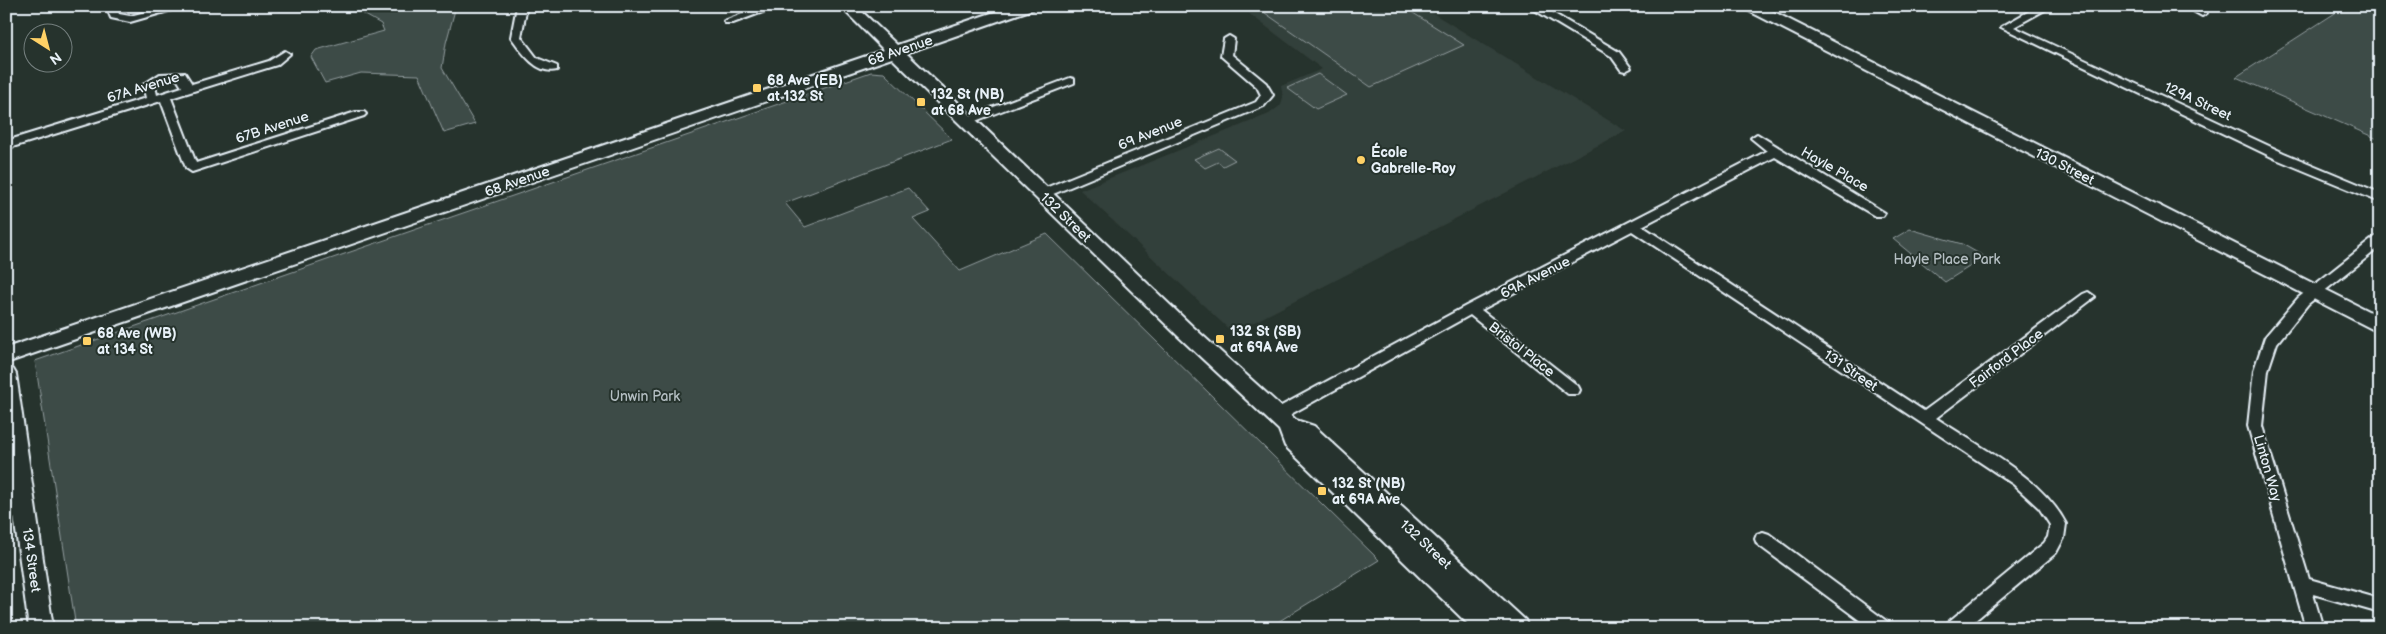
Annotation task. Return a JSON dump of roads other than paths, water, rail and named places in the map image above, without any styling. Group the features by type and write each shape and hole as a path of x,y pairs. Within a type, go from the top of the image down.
{"street":[{"path":"111,6 115,16 130,18 181,6"},
{"path":"522,6 516,37 533,60 553,68"},
{"path":"729,21 774,6"},
{"name":"132 Street","path":"847,6 1184,331 1282,420 1306,432 1516,628"},
{"name":"68 Avenue","path":"6,356 1028,6"},
{"path":"1533,6 1615,54 1625,68"},
{"name":"130 Street","path":"1750,6 2380,326"},
{"name":"129A Street","path":"2047,6 2006,27 2272,152 2380,198"},
{"path":"2189,6 2202,13"},
{"name":"69 Avenue","path":"1042,194 1260,104 1267,95 1262,85 1226,56 1229,39"},
{"name":"67A Avenue","path":"6,145 273,63 286,54"},
{"path":"152,100 149,85 164,76 181,74 189,88"},
{"path":"966,121 1070,81"},
{"name":"67B Avenue","path":"166,96 192,168 360,114"},
{"path":"1757,138 1775,152"},
{"name":"Hayle Place","path":"1775,152 1879,213"},
{"name":"69A Avenue","path":"1282,420 1471,309 1775,152"},
{"name":"131 Street","path":"1634,226 2018,480 2045,504 2058,524 2056,538 2050,548 1953,628"},
{"name":"Linton Way","path":"2315,628 2255,426 2260,370 2270,341 2302,302 2380,240"},
{"name":"Fairford Place","path":"1925,418 2088,297"},
{"name":"Bristol Place","path":"1471,309 1573,390"},
{"name":"134 Street","path":"6,374 16,511 41,628"},
{"name":"132 Street","path":"1282,420 1293,440 1489,628"},
{"path":"1763,539 1883,628"},
{"path":"2302,584 2380,606"}],"place":[{"name":"68 Ave (EB) at 132 St","path":"757,88"},
{"name":"132 St (NB) at 68 Ave","path":"921,102"},
{"name":"École Gabrelle-Roy","path":"1361,160"},
{"name":"132 St (SB) at 69A Ave","path":"1220,339"},
{"name":"68 Ave (WB) at 134 St","path":"87,341"},
{"name":"132 St (NB) at 69A Ave","path":"1322,491"}],"park label":[{"name":"Hayle Place Park","path":"1947,259"},
{"name":"Unwin Park","path":"645,396"}]}
